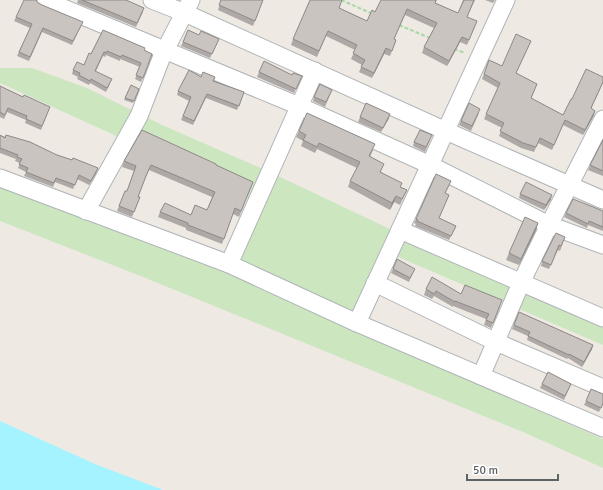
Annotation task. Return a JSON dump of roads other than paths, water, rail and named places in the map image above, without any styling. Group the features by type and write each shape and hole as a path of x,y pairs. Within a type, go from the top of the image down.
{"street":[{"path":"44,0 299,106 430,165 549,225 603,245"},
{"path":"152,0 188,6 315,71 446,131 603,200"},
{"path":"357,323 506,0"},
{"path":"86,211 139,116 162,56 166,51 188,6"},
{"path":"229,264 315,71"},
{"path":"481,376 521,283 603,119"},
{"path":"0,178 229,264 357,323 603,428"},
{"path":"400,230 603,318"},
{"path":"375,283 496,342 603,388"}],"water":[{"path":"0,421 95,464 163,490 0,490"}]}
